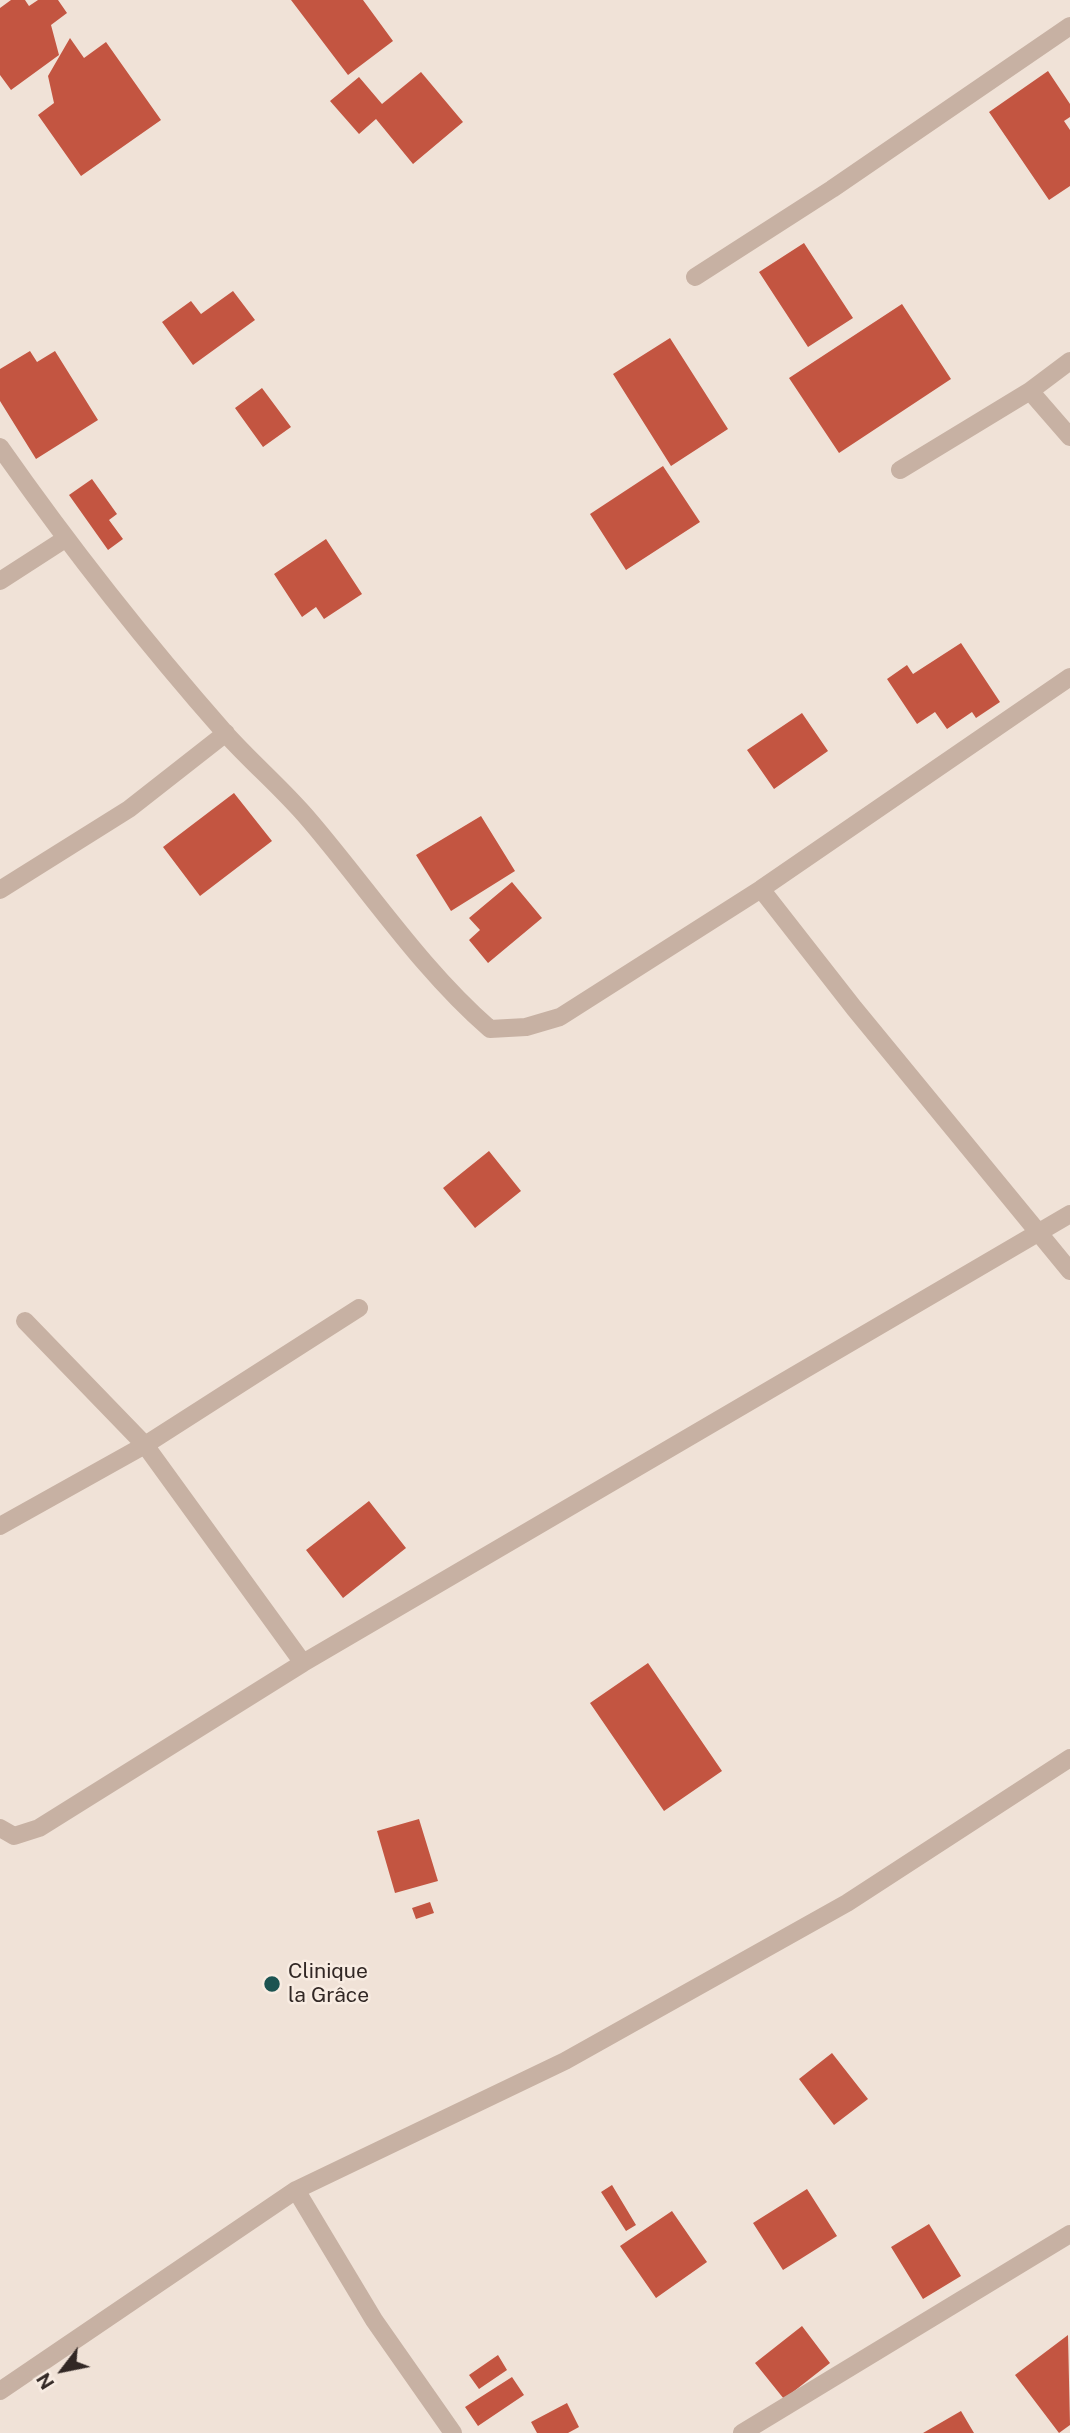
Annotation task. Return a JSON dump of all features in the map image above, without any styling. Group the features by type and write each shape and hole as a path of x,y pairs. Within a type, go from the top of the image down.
{"street":[{"path":"695,277 832,189 1070,26"},
{"path":"900,470 1030,391 1070,361"},
{"path":"1030,391 1070,437"},
{"path":"0,447 65,539 226,733 308,819 459,1002 490,1029 526,1027 560,1017 761,889 1070,677"},
{"path":"0,581 65,539"},
{"path":"0,890 129,809 226,733"},
{"path":"761,889 854,1008 1070,1271"},
{"path":"0,1828 14,1836 39,1828 303,1663 1070,1214"},
{"path":"0,1527 145,1445 359,1308"},
{"path":"25,1321 145,1445 303,1663"},
{"path":"0,2391 296,2190 565,2060 800,1930 847,1903 1070,1758"},
{"path":"296,2190 374,2320 453,2433"},
{"path":"742,2433 1070,2234"}],"building":[{"path":"11,0 25,0 29,6 38,0 58,0 67,13 51,25 59,55 11,90 0,75 0,8"},
{"path":"291,0 363,0 393,41 348,75"},
{"path":"70,38 84,58 106,42 161,120 81,176 38,115 54,103 48,76"},
{"path":"1048,71 1070,104 1070,117 1064,121 1070,130 1070,186 1049,200 989,112"},
{"path":"421,72 463,122 413,164 376,119 359,134 330,101 359,77 382,104"},
{"path":"804,243 853,318 808,347 759,272"},
{"path":"233,291 255,320 193,365 162,322 191,301 201,314"},
{"path":"902,304 951,379 839,453 789,378"},
{"path":"670,338 728,429 671,466 613,374"},
{"path":"30,351 37,362 55,351 98,420 36,459 0,401 0,369"},
{"path":"262,388 291,427 263,447 235,408"},
{"path":"663,466 700,522 626,570 590,514"},
{"path":"92,479 117,514 109,520 123,539 108,550 69,495"},
{"path":"326,539 362,594 324,619 316,607 302,617 274,574"},
{"path":"961,643 1000,702 976,718 972,712 947,729 935,712 917,724 887,679 907,665 913,674"},
{"path":"802,713 828,751 774,789 747,750"},
{"path":"234,793 272,841 200,896 163,847"},
{"path":"481,816 515,871 451,911 416,855"},
{"path":"512,882 542,918 488,963 469,940 480,930 469,918"},
{"path":"489,1151 521,1191 475,1228 443,1188"},
{"path":"369,1501 406,1548 343,1598 306,1550"},
{"path":"648,1663 722,1771 664,1811 590,1703"},
{"path":"419,1819 438,1881 395,1893 377,1831"},
{"path":"430,1902 434,1913 416,1919 412,1908"},
{"path":"832,2053 868,2099 834,2125 799,2079"},
{"path":"612,2185 636,2225 626,2231 601,2192"},
{"path":"807,2189 837,2236 783,2270 753,2223"},
{"path":"672,2211 707,2262 656,2298 620,2246"},
{"path":"929,2224 961,2276 923,2299 891,2247"},
{"path":"802,2326 830,2363 784,2399 755,2363"},
{"path":"1068,2335 1070,2425 1059,2433 1015,2375"},
{"path":"498,2355 507,2370 479,2389 469,2375"},
{"path":"512,2377 524,2395 478,2426 465,2407"},
{"path":"567,2403 579,2427 568,2433 537,2433 531,2422"},
{"path":"961,2411 974,2433 923,2433"}],"place":[{"name":"Clinique la Grâce","path":"272,1984"}]}
